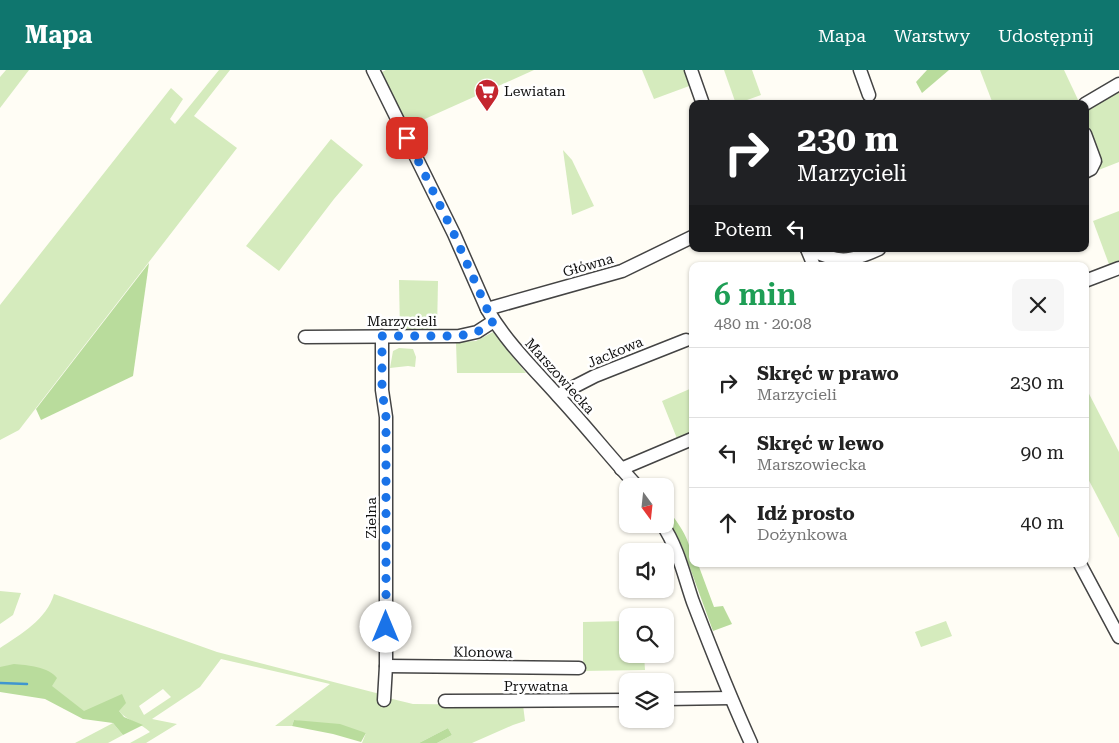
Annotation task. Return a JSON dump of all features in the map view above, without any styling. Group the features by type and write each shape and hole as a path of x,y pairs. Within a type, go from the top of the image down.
{"street":[{"name":"Marszowiecka","path":"373,70 454,234 494,321 534,371 558,395 629,478"},
{"path":"690,70 701,100"},
{"path":"860,70 869,95"},
{"path":"1089,102 1119,84"},
{"path":"1089,145 1095,161 1089,170"},
{"name":"Główna","path":"487,309 622,271 689,238"},
{"path":"815,252 834,259 843,260 860,257 872,252"},
{"path":"1089,279 1119,268"},
{"name":"Marzycieli","path":"305,337 459,336 477,332 494,321"},
{"name":"Zielna","path":"382,336 382,390 386,417 386,666 384,700"},
{"name":"Jackowa","path":"558,395 595,376 686,340"},
{"path":"620,469 689,440"},
{"path":"667,533 677,553 730,698 751,743"},
{"path":"1082,567 1119,638"},
{"name":"Klonowa","path":"386,666 579,668"},
{"path":"674,699 730,698"},
{"name":"Prywatna","path":"445,701 619,700"}],"green space":[{"path":"6,70 29,70 0,108 0,77"},
{"path":"219,70 230,70 194,116 237,148 19,430 0,440 0,305 171,88 183,99 170,119 175,124"},
{"path":"386,70 534,70 407,127 380,73"},
{"path":"642,70 687,70 692,85 654,99"},
{"path":"724,70 752,70 761,95 747,100 735,100"},
{"path":"927,70 949,70 922,93 916,82"},
{"path":"980,70 1064,70 1078,100 991,100"},
{"path":"1119,88 1119,162 1096,171 1099,162 1089,135 1089,104"},
{"path":"331,139 363,165 334,199 279,271 246,246"},
{"path":"563,150 572,160 594,206 572,215"},
{"path":"1119,211 1119,264 1110,267 1093,221"},
{"path":"149,263 133,376 41,420 36,409"},
{"path":"399,280 438,281 437,331 400,333"},
{"path":"493,332 526,373 457,373 456,342 476,341"},
{"path":"399,348 413,349 416,357 415,367 390,368 393,351"},
{"path":"689,389 689,436 678,441 662,401"},
{"path":"1089,394 1119,452 1119,538 1089,481"},
{"path":"674,518 689,545 689,565 682,546 674,532"},
{"path":"690,567 699,567 714,607 723,606 732,624 713,631"},
{"path":"0,591 21,593 13,615 0,624"},
{"path":"54,594 217,652 413,704 523,705 525,721 472,743 437,743 452,735 448,728 419,743 362,743 366,733 294,720 292,726 275,726 330,684 221,659 200,687 152,719 177,724 146,743 130,743 150,732 119,711 84,712 51,686 0,667 0,648 32,626 50,603","holes":["163,689 171,697 144,715 139,706"]},
{"path":"619,621 619,663 645,663 645,670 583,671 583,622"},
{"path":"946,621 952,636 921,647 915,632"},
{"path":"14,664 37,667 49,671 57,678 52,686 84,711 122,694 126,703 119,711 124,717 143,725 123,735 113,723 83,719 45,699 0,692 0,667"},
{"path":"294,720 340,724 366,733 361,742 292,726"},
{"path":"113,723 123,735 108,743 75,743"},
{"path":"448,728 452,735 437,743 419,743"}],"waterway":[{"path":"0,683 27,684"}],"place":[{"name":"Lewiatan","path":"487,112"}],"route":[{"path":"386,627 386,417 382,390 382,336 459,336 477,332 494,321 407,138"}]}
